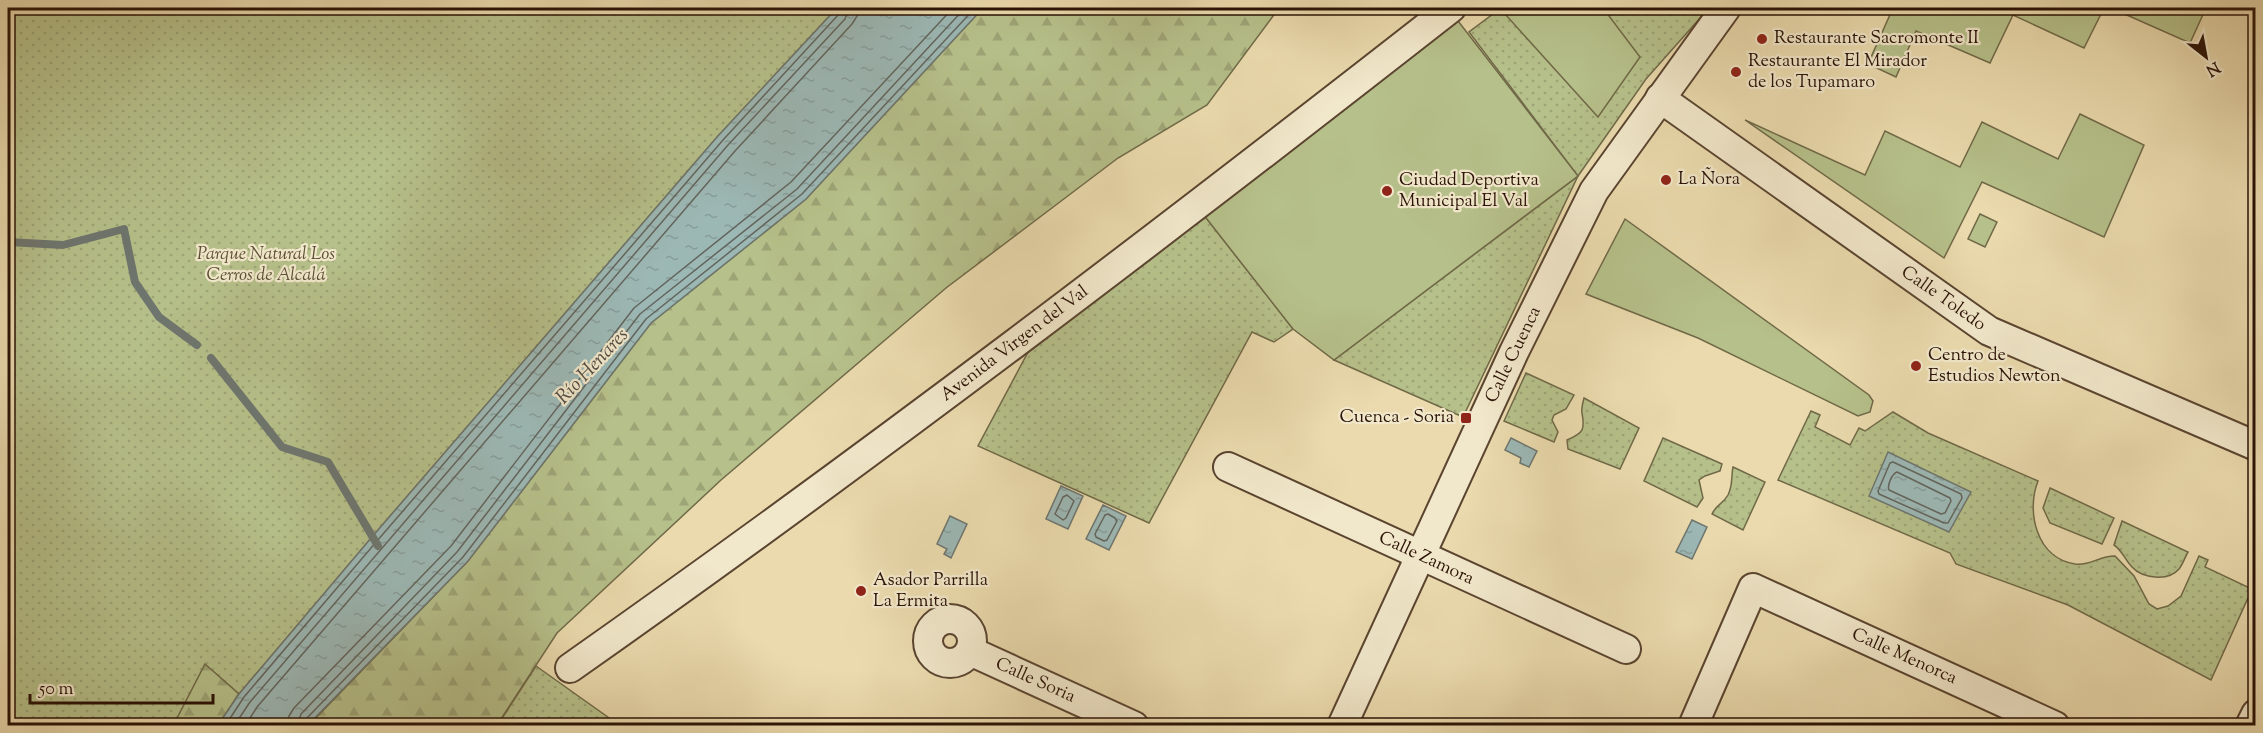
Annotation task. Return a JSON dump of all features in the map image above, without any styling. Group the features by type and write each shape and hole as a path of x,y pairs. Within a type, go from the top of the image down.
{"street":[{"name":"Avenida Virgen del Val","path":"570,668 857,462 1044,322 1452,8"},
{"name":"Calle Cuenca","path":"1342,726 1514,352 1594,191 1726,8"},
{"name":"Calle Toledo","path":"1660,98 1989,331 2256,446"},
{"name":"Calle Zamora","path":"1228,467 1626,649"},
{"name":"Calle Menorca","path":"1693,726 1753,588 2055,726"},
{"name":"Calle Soria","path":"970,651 1134,726"},
{"path":"2250,726 2256,714"}],"green space":[{"name":"Parque Natural Los Cerros de Alcalá","path":"8,8 837,8 718,136 372,537 239,694 218,726 8,725"},
{"path":"983,8 1279,8 1207,105 1118,158 946,288 721,480 557,633 497,725 308,726 468,561 651,323 806,199"},
{"name":"Ciudad Deportiva Municipal El Val","path":"1410,8 1448,8 1578,176 1334,360 1293,329 1196,205 1427,26"},
{"path":"1501,8 1709,8 1646,79 1578,176 1469,32"},
{"path":"1514,8 1603,8 1640,57 1598,117 1505,14"},
{"path":"1893,8 2104,8 2084,48 2013,15 1990,63 1916,31 1896,77 1868,64"},
{"path":"2111,8 2206,8 2190,43"},
{"path":"2080,114 2144,145 2104,237 1982,182 1944,258 1745,120 1865,175 1885,131 1960,167 1982,122 2058,159"},
{"path":"1578,176 1463,417 1334,360"},
{"path":"1196,205 1293,329 1274,342 1252,332 1149,523 978,446 1044,322"},
{"path":"1980,214 1997,222 1985,247 1968,239"},
{"path":"1625,219 1869,395 1873,401 1870,412 1858,416 1698,338 1586,294"},
{"path":"1526,373 1574,395 1566,409 1554,415 1552,420 1558,432 1554,442 1504,421"},
{"path":"1584,398 1639,428 1620,469 1568,449 1567,440 1580,433 1583,427"},
{"path":"1811,411 1820,415 1815,427 1850,445 1859,428 1865,431 1893,412 1928,433 2038,481 2033,506 2034,519 2037,532 2051,553 2075,564 2086,564 2115,556 2134,576 2149,604 2157,609 2168,606 2181,596 2199,556 2208,560 2205,567 2252,589 2211,680 2068,605 1956,564 1950,553 1778,480"},
{"path":"1663,438 1722,464 1720,471 1699,480 1703,498 1697,507 1644,481"},
{"path":"1733,467 1765,482 1743,530 1712,514 1728,495"},
{"path":"2050,488 2114,518 2102,544 2050,523 2043,508"},
{"path":"2122,521 2188,552 2179,569 2162,577 2148,576 2136,571 2114,545"},
{"path":"205,664 239,694 218,725 173,726"},
{"path":"536,666 619,725 497,726"}],"water":[{"name":"Río Henares","path":"837,8 983,8 806,199 651,323 468,561 308,725 218,725 239,694 372,537 718,136"},
{"path":"1511,438 1537,451 1529,467 1520,463 1521,458 1505,450"},
{"path":"1888,452 1971,492 1949,532 1869,496"},
{"path":"1061,486 1083,496 1068,529 1046,519"},
{"path":"1103,505 1126,516 1109,550 1086,539"},
{"path":"950,516 967,524 951,558 944,554 947,549 937,544"},
{"path":"1692,520 1707,527 1692,559 1676,552"}],"waterway":[{"path":"8,242 63,245 124,229 135,282 159,317 197,345"},
{"path":"211,358 282,447 328,462 378,546"}],"place":[{"name":"Restaurante Sacromonte II","path":"1762,39"},
{"name":"Restaurante El Mirador de los Tupamaro","path":"1736,72"},
{"name":"La Ñora","path":"1666,180"},
{"name":"Ciudad Deportiva Municipal El Val","path":"1387,191"},
{"name":"Centro de Estudios Newton","path":"1916,366"},
{"name":"Cuenca - Soria","path":"1466,418"},
{"name":"Asador Parrilla La Ermita","path":"861,591"}]}
